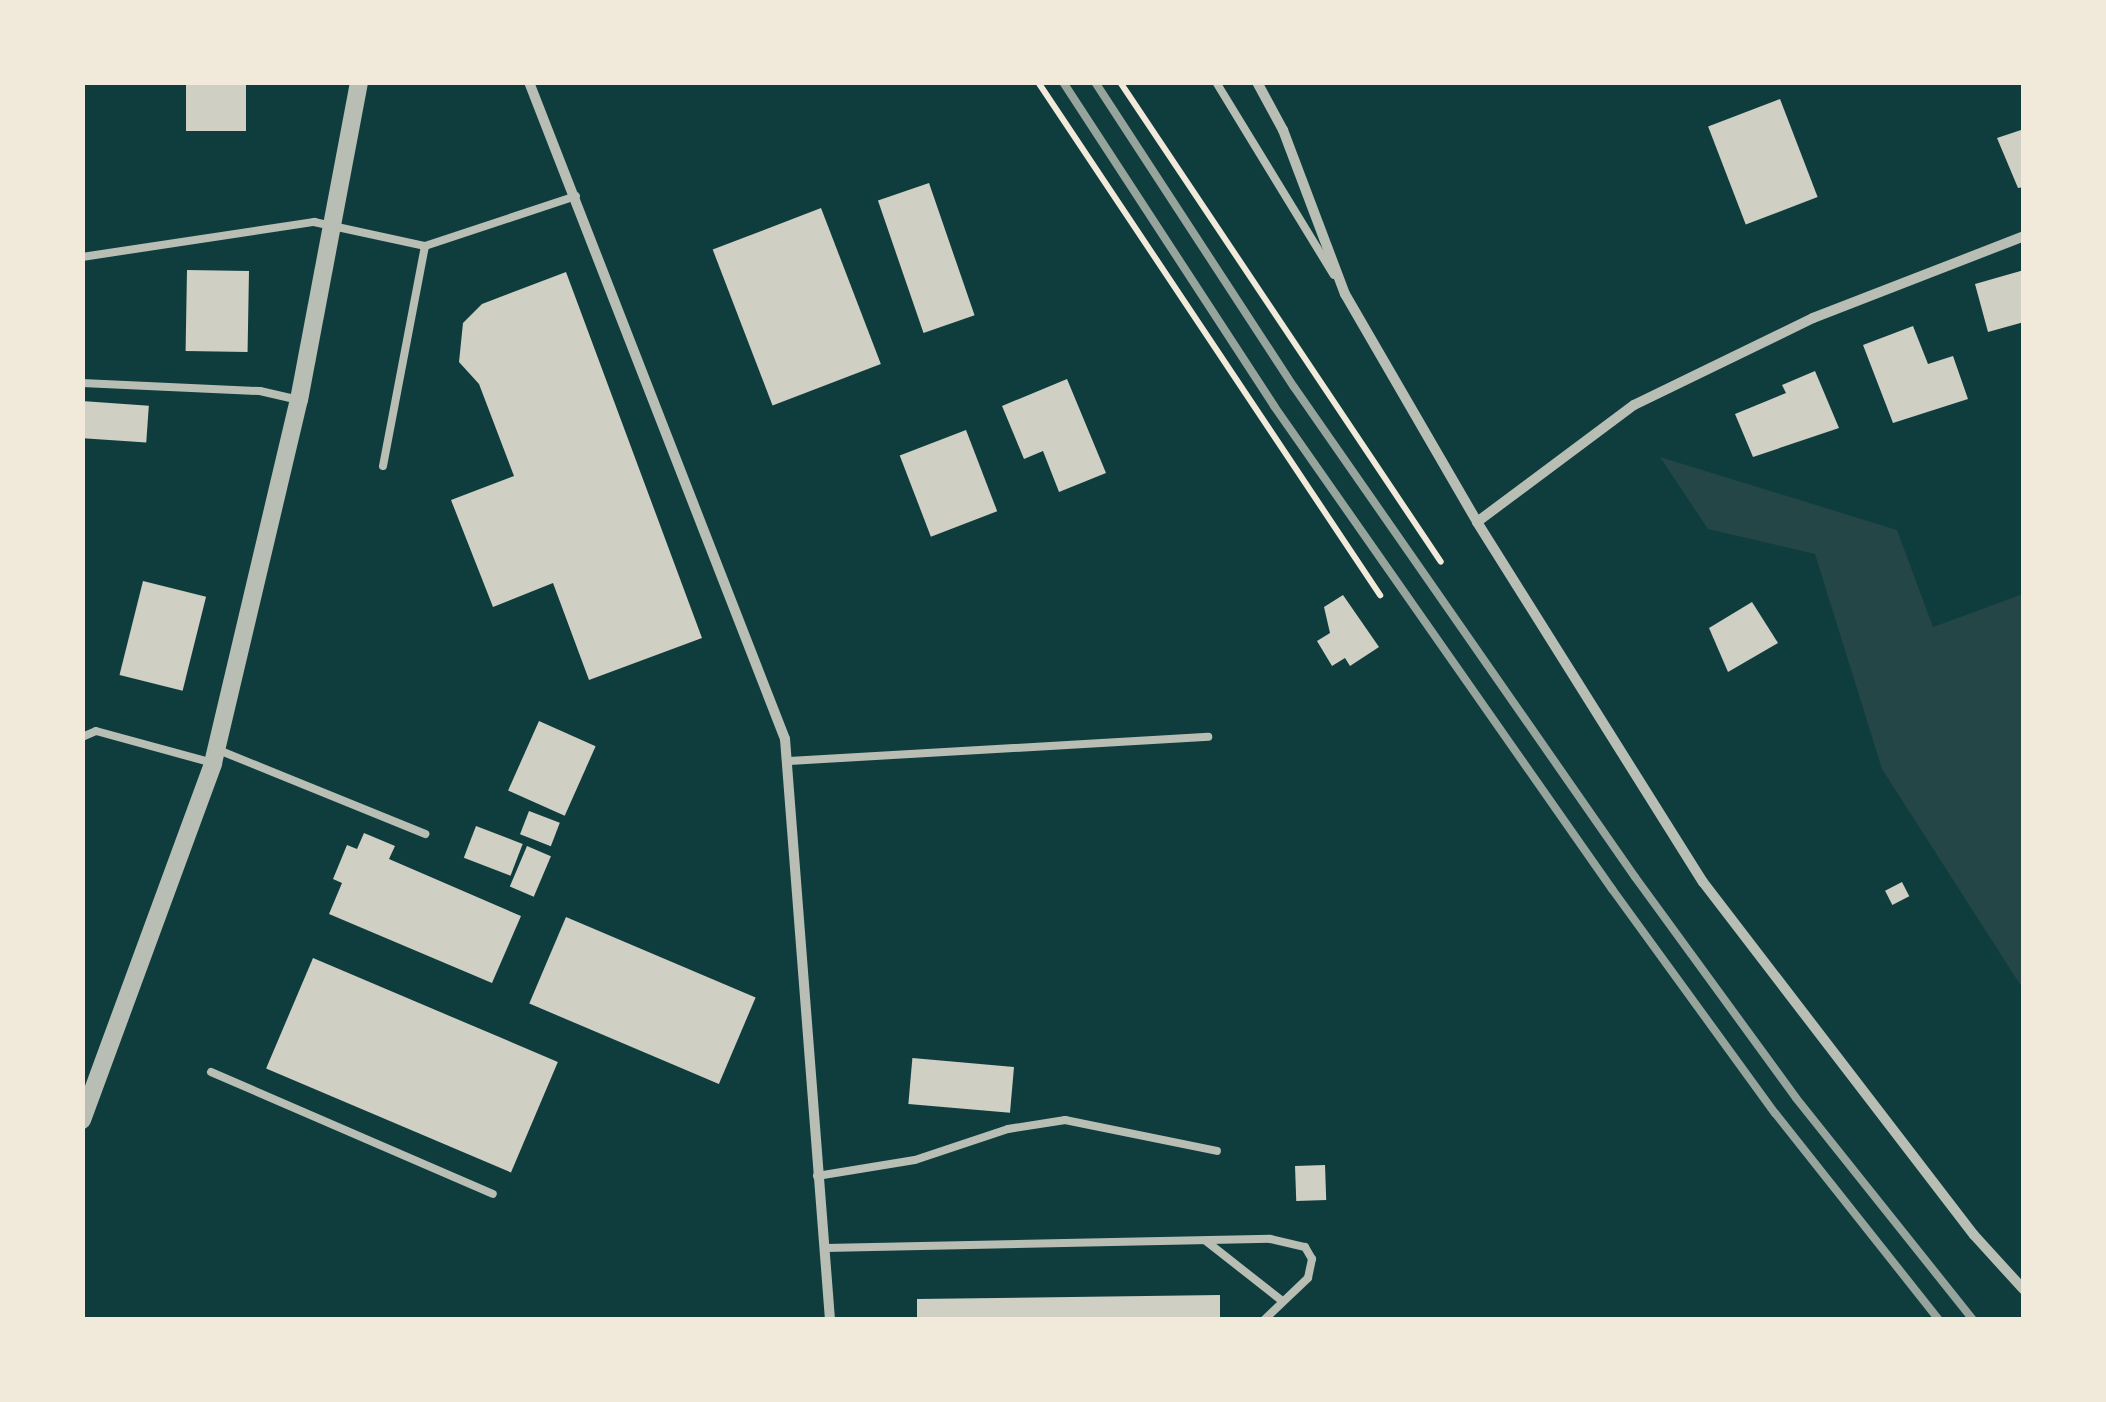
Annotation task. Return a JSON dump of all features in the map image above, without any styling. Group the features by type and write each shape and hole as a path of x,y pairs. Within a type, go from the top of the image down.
{"street":[{"path":"82,1120 215,756 299,400 360,82"},
{"path":"530,82 773,704 789,761 830,1320"},
{"path":"1257,82 1283,130 1345,294 1477,522 1702,882 1974,1235 2024,1290"},
{"path":"1477,522 1634,404 1813,318 2024,236"}],"lane":[{"path":"1216,82 1345,294"},
{"path":"82,257 314,222 425,246 576,196"},
{"path":"384,466 425,246"},
{"path":"82,383 260,391 299,400"},
{"path":"82,737 96,732 215,756 425,834"},
{"path":"789,761 1208,737"},
{"path":"211,1072 493,1194"},
{"path":"818,1176 915,1160 1008,1129 1065,1120 1217,1152"},
{"path":"825,1248 1270,1239 1306,1248 1312,1258 1308,1278 1264,1320"},
{"path":"1206,1241 1281,1300"}],"path":[{"path":"1038,82 1183,308 1380,595"},
{"path":"1120,82 1441,562"}],"shaded area":[{"path":"1660,457 1897,530 1933,627 2023,594 2023,989 1882,769 1815,554 1708,529"}],"building":[{"path":"186,82 246,82 246,131 186,131"},
{"path":"1780,99 1818,197 1746,225 1708,127"},
{"path":"2024,129 2024,187 2018,188 1997,138"},
{"path":"929,183 975,315 924,333 878,201"},
{"path":"821,208 881,364 773,405 713,250"},
{"path":"187,270 249,271 248,352 186,351"},
{"path":"2024,270 2024,322 1988,332 1975,284"},
{"path":"566,272 702,638 589,680 553,583 493,607 451,500 514,476 479,384 459,362 463,323 482,304"},
{"path":"1913,326 1928,364 1953,356 1968,399 1893,423 1863,345"},
{"path":"1815,371 1839,428 1753,457 1735,414 1786,393 1782,385"},
{"path":"1067,379 1106,473 1059,492 1043,451 1024,459 1002,406"},
{"path":"82,401 149,406 146,443 82,438"},
{"path":"966,430 997,511 931,537 900,455"},
{"path":"143,581 206,597 183,691 120,675"},
{"path":"1343,595 1379,647 1350,666 1345,658 1332,666 1317,641 1330,633 1324,607"},
{"path":"1752,602 1778,643 1728,672 1709,628"},
{"path":"539,721 596,746 565,816 508,790"},
{"path":"529,811 560,823 551,846 520,834"},
{"path":"476,826 523,844 510,876 464,858"},
{"path":"364,833 395,846 389,859 521,916 492,983 329,914 342,883 333,879 347,845 357,849"},
{"path":"527,846 551,856 534,897 510,887"},
{"path":"1902,882 1909,896 1892,905 1885,891"},
{"path":"566,917 756,997 719,1084 529,1004"},
{"path":"313,958 558,1062 511,1172 266,1068"},
{"path":"912,1058 1014,1067 1010,1113 908,1104"},
{"path":"1325,1165 1326,1200 1296,1201 1295,1166"},
{"path":"1220,1295 1220,1320 917,1320 917,1299"}],"railway":[{"path":"1063,82 1274,406 1612,889 1775,1113 1939,1320"},
{"path":"1095,82 1294,387 1635,877 1796,1098 1973,1320"}]}
